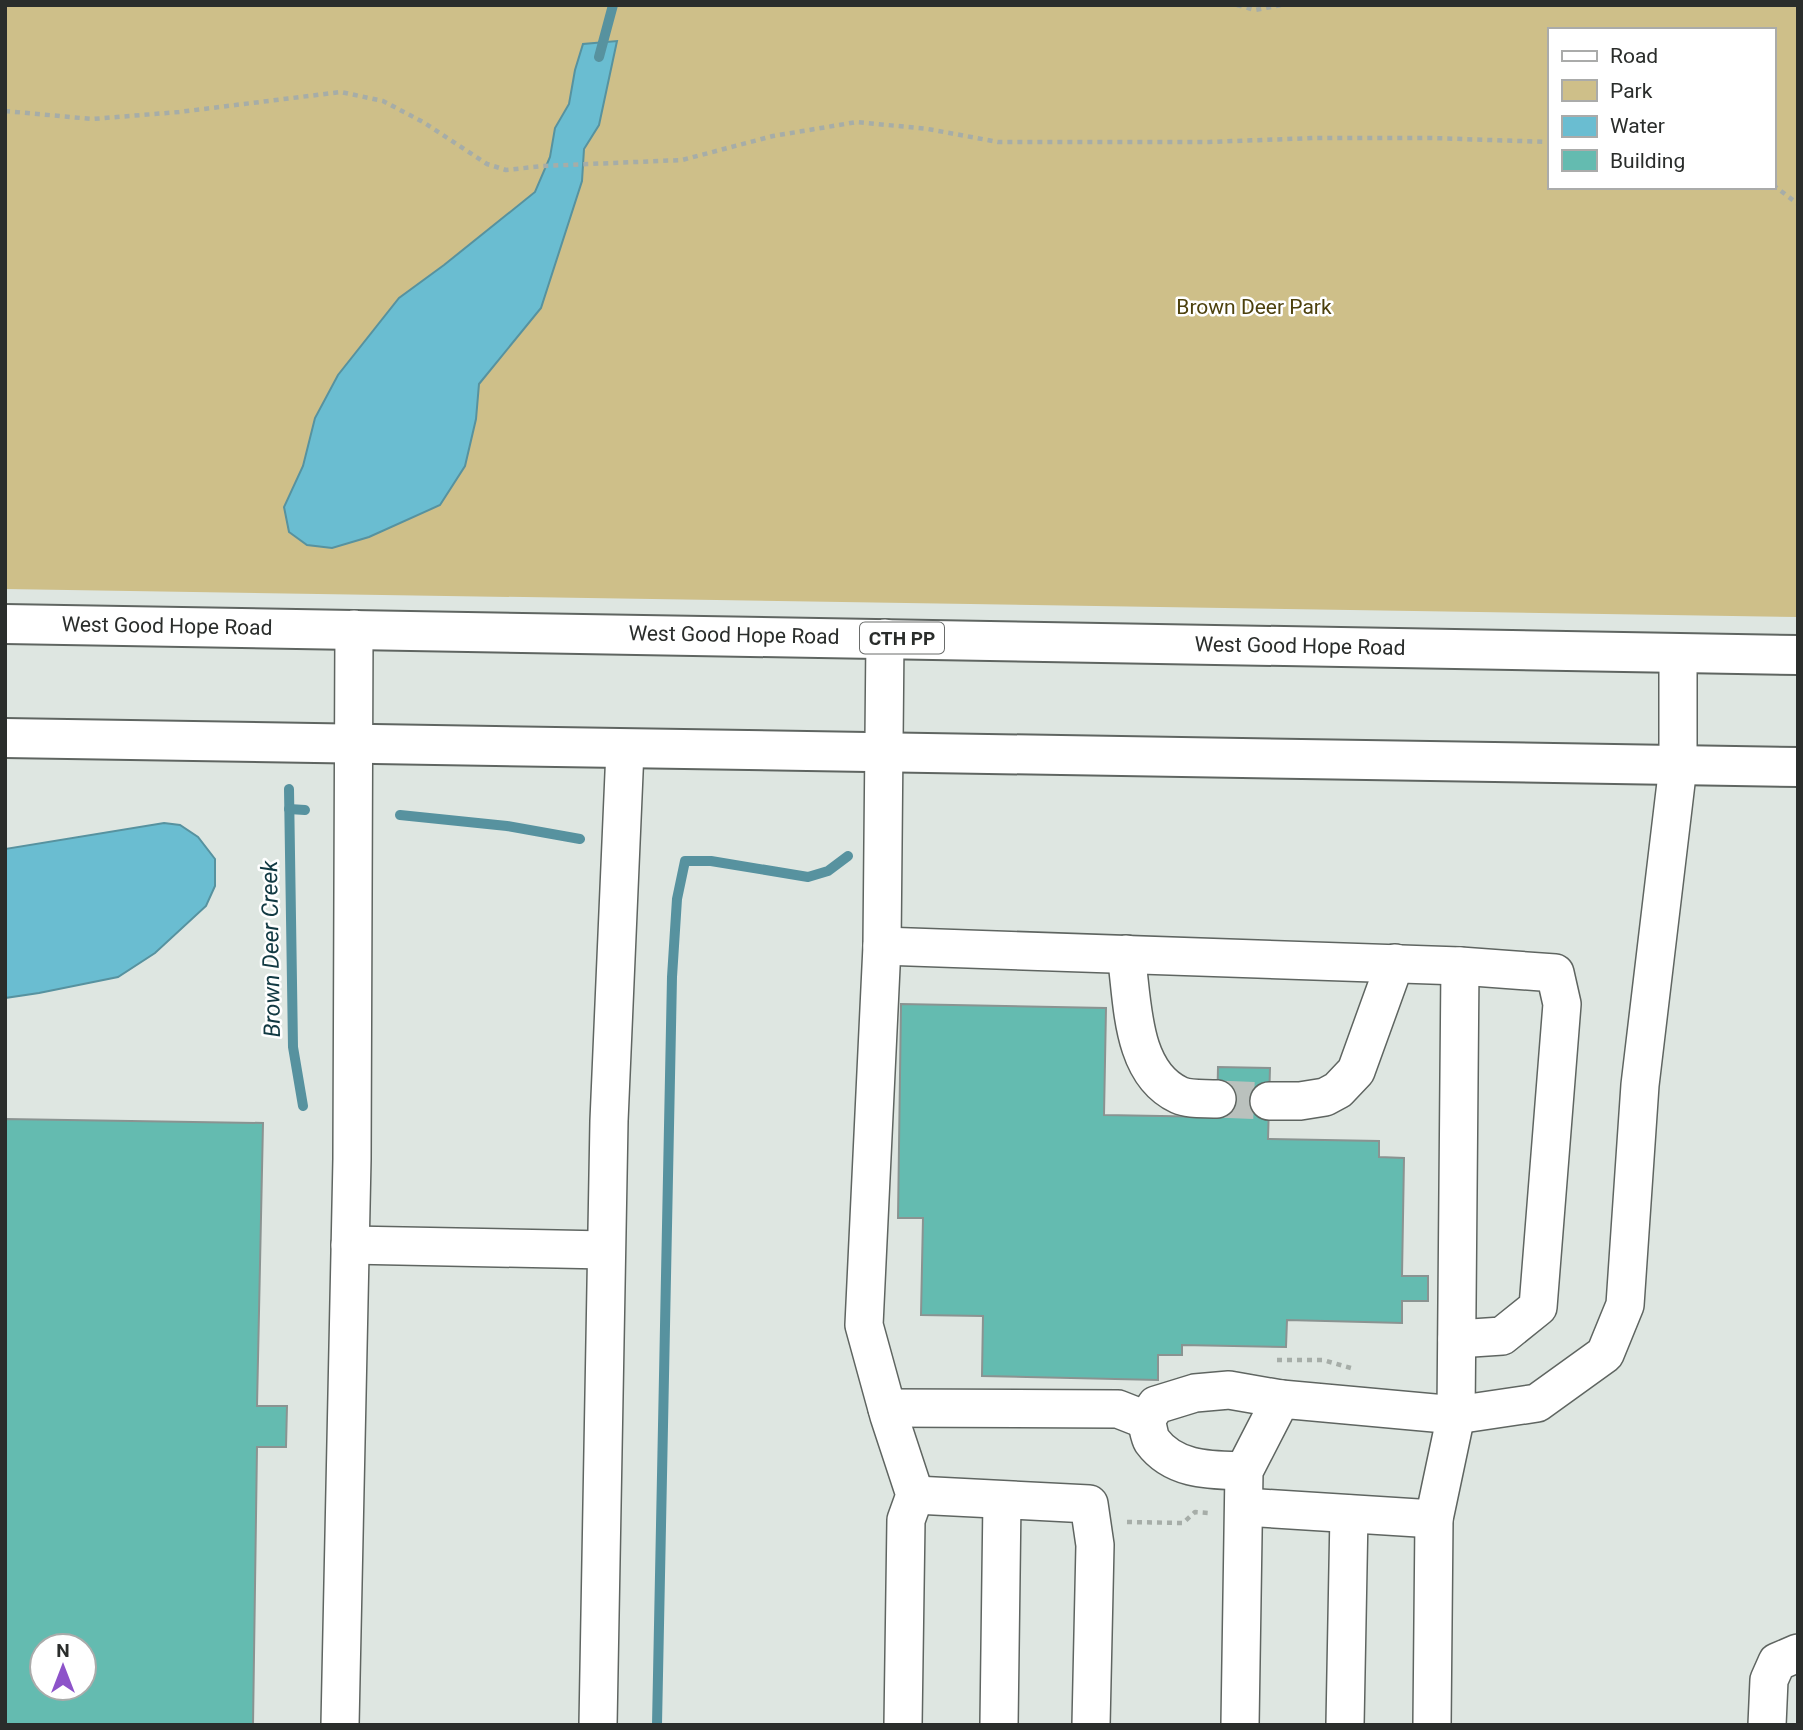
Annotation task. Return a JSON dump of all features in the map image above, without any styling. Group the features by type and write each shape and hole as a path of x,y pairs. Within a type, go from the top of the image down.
{"main road":[{"name":"West Good Hope Road","path":"5,624 1798,655"},
{"path":"5,738 1798,768"}],"lane":[{"path":"340,1725 350,1245 354,629"},
{"path":"885,638 882,946 863,1325 915,1495 906,1520 903,1725"},
{"path":"1244,1471 1199,1469 1173,1460 1151,1440 1146,1420 1156,1405 1195,1392 1229,1390 1281,1399 1456,1415 1537,1404 1605,1354 1625,1305 1640,1084 1678,766 1678,654"},
{"path":"598,1725 609,1121 625,750"},
{"path":"882,946 1460,966 1555,973 1562,1004 1538,1307 1502,1336 1457,1339"},
{"path":"1126,954 1140,1049 1151,1071 1165,1086 1181,1096 1217,1099"},
{"path":"1269,1101 1300,1101 1325,1097 1338,1090 1356,1071 1395,964"},
{"path":"1432,1725 1434,1519 1456,1415 1460,966"},
{"path":"350,1245 607,1250"},
{"path":"1240,1725 1244,1471 1281,1399"},
{"path":"887,1408 1118,1409 1146,1420"},
{"path":"915,1495 1089,1504 1095,1545 1091,1725"},
{"path":"999,1725 1002,1500"},
{"path":"1243,1511 1434,1519"},
{"path":"1345,1725 1349,1514"},
{"path":"1767,1725 1769,1681 1777,1661 1798,1653"}],"path":[{"path":"1237,5 1255,10 1281,5"},
{"path":"5,111 92,119 179,112 341,92 383,101 422,122 487,164 506,170 682,160 773,136 857,122 998,142 1209,142 1314,138 1548,142"},
{"path":"1775,187 1798,204"},
{"path":"1091,1522 1183,1523 1195,1512 1243,1511"}],"green space":[{"name":"Brown Deer Park","path":"5,5 1798,5 1798,617 5,589"}],"water":[{"path":"617,41 599,125 584,149 582,181 541,308 479,384 476,419 465,466 440,505 369,537 332,548 307,545 289,532 284,507 303,466 315,418 338,375 399,298 535,192 550,157 555,128 569,104 583,44"},
{"path":"164,823 180,825 198,837 215,859 215,886 206,906 155,953 118,977 5,998 5,849"}],"building":[{"path":"901,1004 1106,1008 1104,1115 1217,1117 1218,1067 1270,1068 1268,1139 1379,1141 1379,1157 1404,1158 1402,1276 1428,1276 1428,1301 1402,1301 1402,1323 1287,1320 1286,1347 1182,1345 1182,1355 1158,1355 1158,1380 982,1376 983,1316 921,1315 923,1218 898,1218"},
{"path":"5,1119 263,1123 257,1406 287,1406 286,1447 257,1447 253,1725 5,1725"}],"waterway":[{"name":"Brown Deer Creek","path":"599,57 613,5"},
{"name":"Brown Deer Creek","path":"289,789 293,1047 303,1106"},
{"path":"289,809 305,810"},
{"path":"400,815 507,826 580,839"},
{"path":"657,1725 672,977 677,899 685,861 711,861 808,877 828,871 848,856"}],"tunnel":[{"path":"1217,1099 1269,1101"}]}
